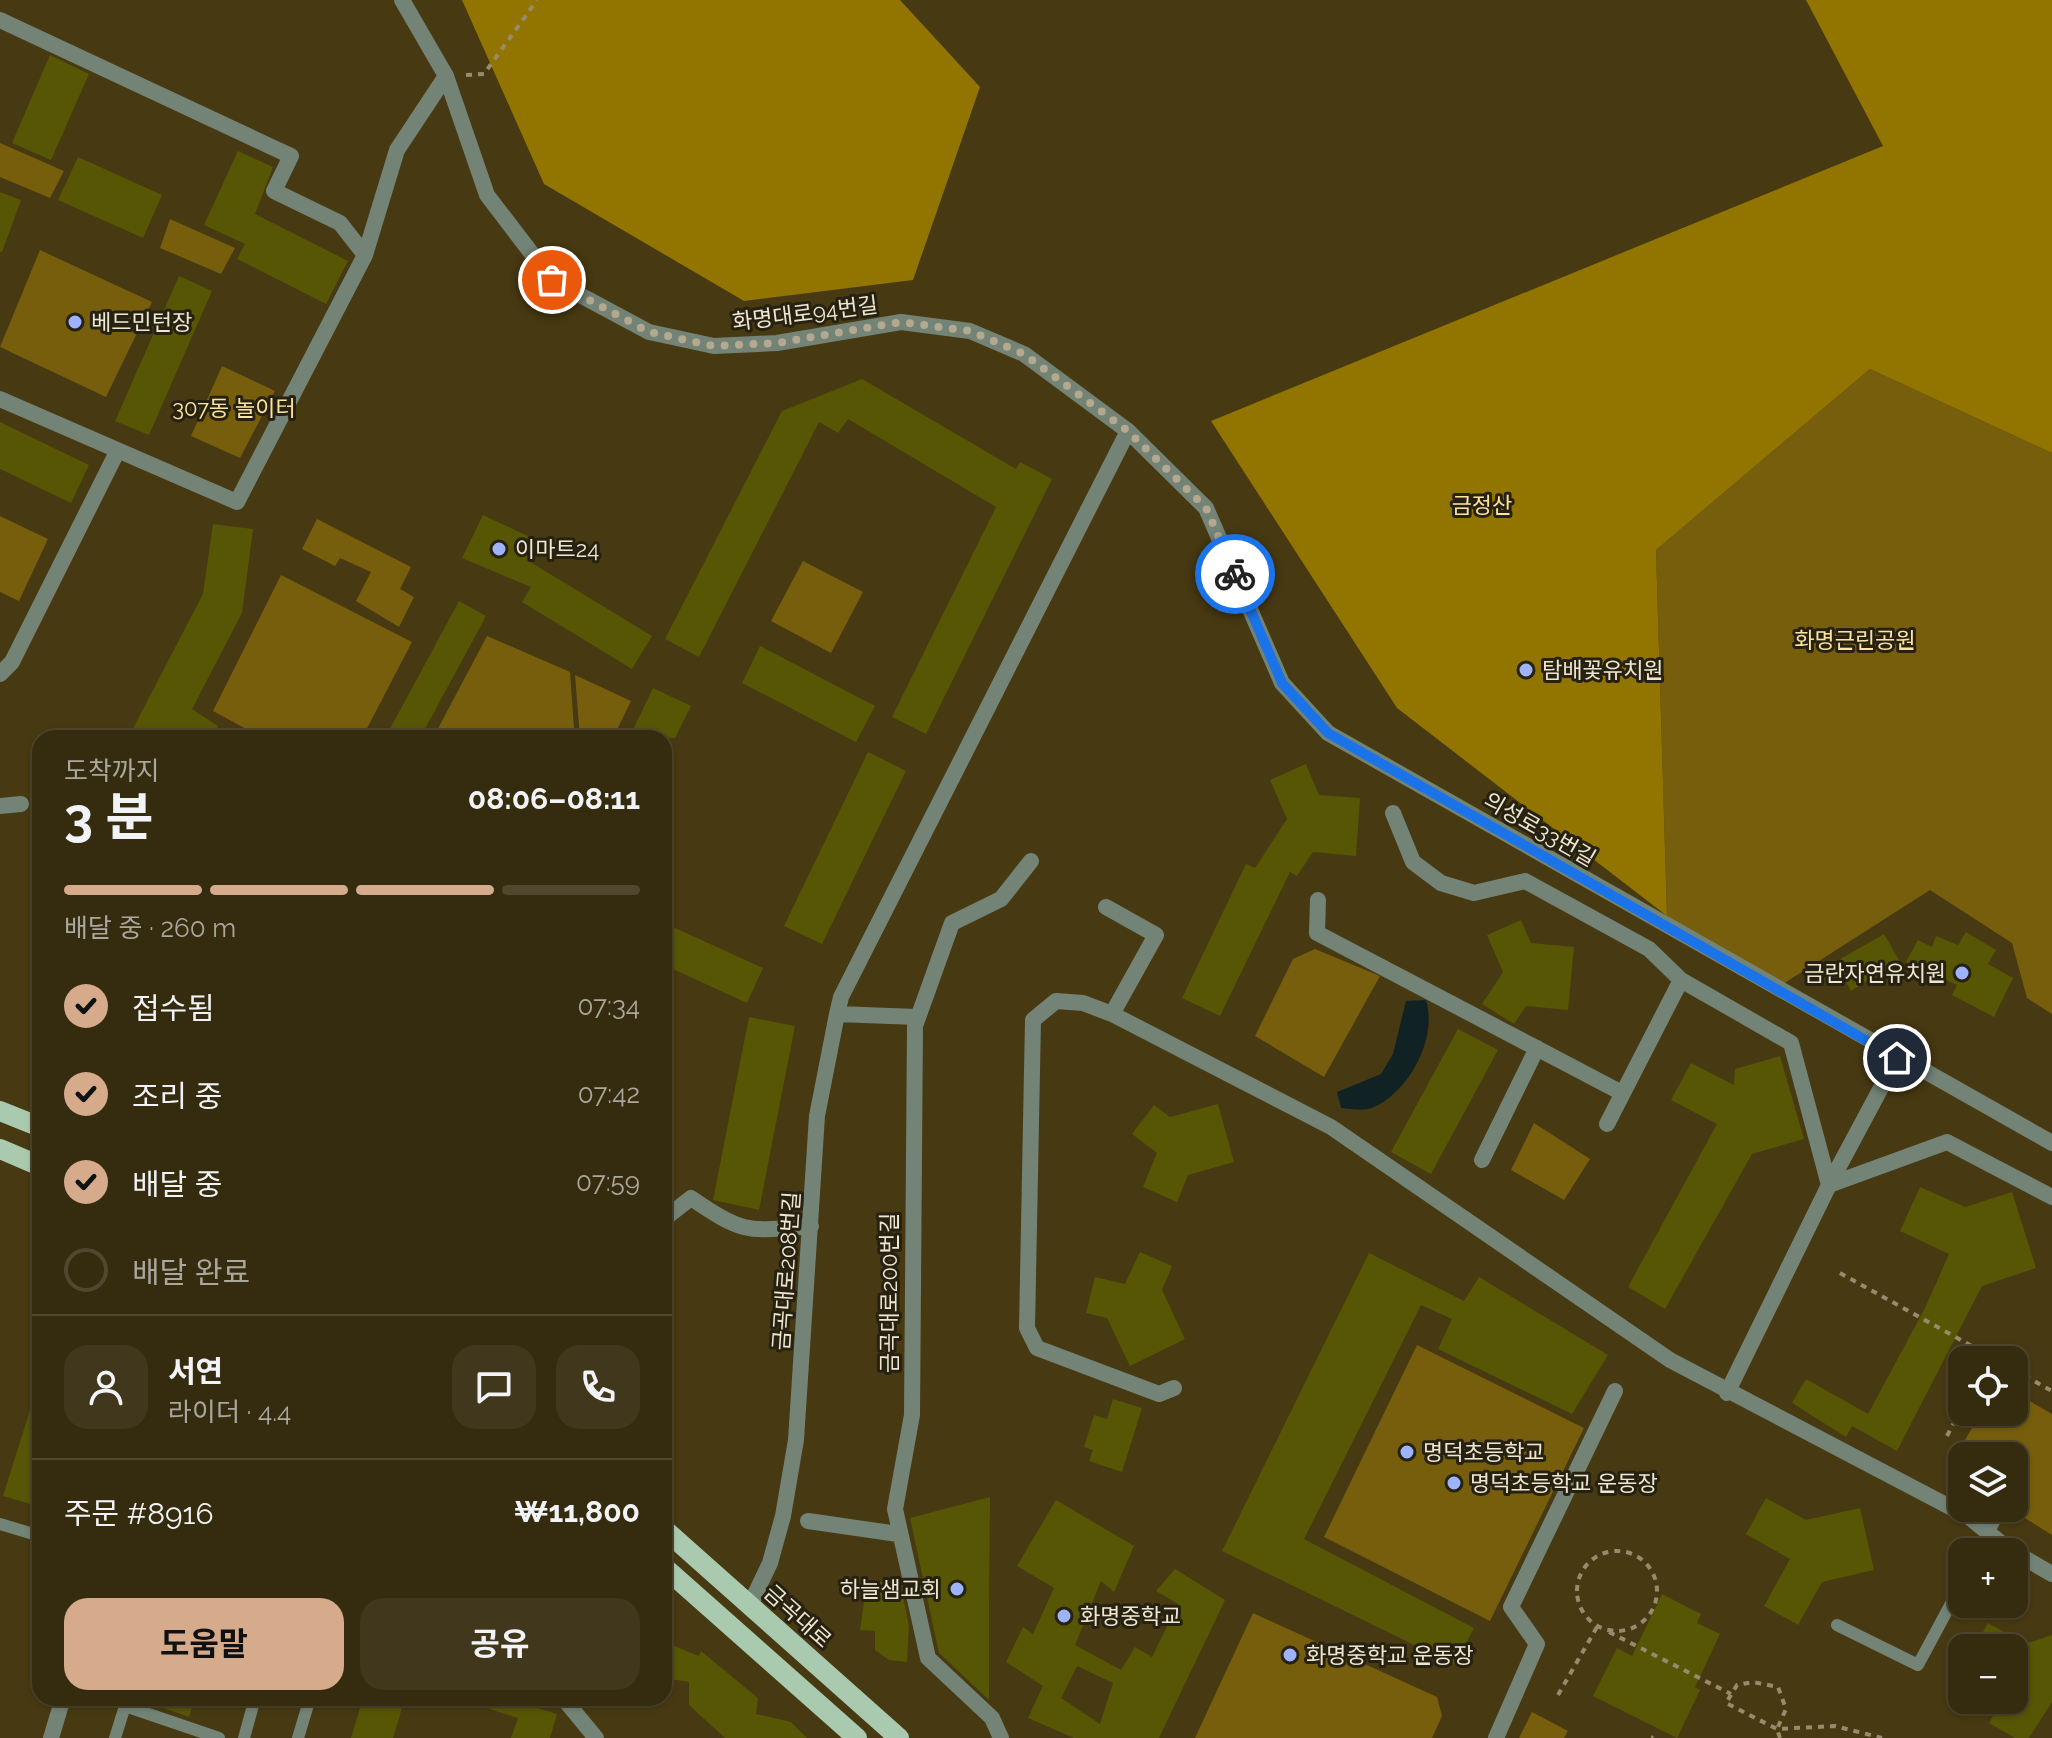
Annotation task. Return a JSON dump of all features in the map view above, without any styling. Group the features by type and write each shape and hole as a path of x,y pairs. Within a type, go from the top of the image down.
{"main road":[{"path":"0,1111 32,1124"},
{"path":"0,1149 32,1163"},
{"name":"금곡대로","path":"672,1536 899,1738"},
{"path":"672,1574 857,1738"}],"street":[{"name":"화명대로94번길","path":"402,0 446,76 487,195 552,280 649,332 714,346 777,343 901,322 970,331 1024,354 1128,431"},
{"path":"0,20 291,156 274,191 340,223 365,255"},
{"path":"0,399 237,502 365,255 397,150 446,76"},
{"name":"금곡대로208번길","path":"750,1605 773,1551 796,1440 817,1116 841,997 1128,431"},
{"name":"의성로33번길","path":"1128,431 1206,508 1282,683 1328,733 1897,1058 2052,1143"},
{"path":"0,674 12,662 117,452"},
{"path":"0,806 21,804"},
{"path":"1393,813 1413,862 1441,883 1474,893 1525,881 1649,949 1681,980 1791,1043 1829,1185"},
{"name":"금곡대로200번길","path":"1001,1738 992,1718 928,1658 898,1534 895,1509 912,1415 911,1197 917,1017 952,923 1001,899 1031,861"},
{"path":"1318,900 1317,933 1622,1093"},
{"path":"1106,907 1156,935 1112,1014"},
{"path":"1607,1124 1681,980"},
{"path":"1174,1388 1159,1394 1037,1348 1027,1328 1033,1020 1056,1001 1083,1003 1112,1014 1331,1127 1670,1360 1727,1393 1969,1517 2052,1574"},
{"path":"837,1014 917,1017"},
{"path":"1482,1160 1537,1048"},
{"path":"1727,1393 1829,1185 1897,1058"},
{"path":"1829,1185 1947,1142 2052,1197"},
{"path":"672,1213 691,1198 723,1220 748,1231 811,1226"},
{"path":"1496,1738 1537,1644 1511,1607 1615,1391"},
{"path":"808,1521 898,1534"},
{"path":"51,1738 61,1706"},
{"path":"570,1706 596,1738"}],"lane":[{"path":"1986,1538 1994,1522"},
{"path":"0,1524 32,1534"},
{"path":"1837,1625 1918,1665 1948,1609"},
{"path":"115,1738 125,1706"},
{"path":"136,1706 219,1738"},
{"path":"244,1738 253,1706"},
{"path":"298,1738 308,1706"}],"path":[{"path":"446,76 484,74 537,0"},
{"path":"1840,1273 1966,1346"},
{"path":"2028,1378 2052,1391"},
{"path":"1947,1436 1952,1426"},
{"path":"1598,1626 1623,1631 1636,1627 1654,1608 1656,1582 1651,1570 1631,1553 1605,1553 1584,1569 1577,1594 1587,1618 1598,1626 1731,1694"},
{"path":"1558,1695 1598,1626"},
{"path":"1780,1738 1777,1729 1786,1709 1778,1687 1753,1682 1737,1685 1726,1703 1777,1729 1835,1726 1882,1738"}],"green space":[{"path":"462,0 900,0 980,87 913,280 744,301 544,184"},
{"name":"금정산","path":"1806,0 2052,0 2052,453 1870,369 1656,550 1667,916 1397,708 1211,421 1883,146"},
{"path":"0,143 64,171 50,198 0,177"},
{"path":"170,219 235,248 221,274 160,248"},
{"name":"베드민턴장","path":"40,250 152,302 106,397 0,347"},
{"name":"307동 놀이터","path":"222,366 275,391 240,458 191,436"},
{"name":"화명근린공원","path":"1870,369 2052,453 2052,1014 2027,998 2012,943 1930,890 1783,984 1667,916 1656,550"},
{"path":"0,516 48,539 19,601 0,592"},
{"path":"317,519 411,567 400,589 414,597 399,627 356,601 371,572 340,558 335,566 302,549"},
{"path":"803,561 863,592 831,653 771,621"},
{"path":"281,575 412,642 366,730 248,730 213,711"},
{"path":"487,636 570,672 573,730 437,730"},
{"path":"575,675 631,701 617,730 579,730"},
{"path":"1315,949 1380,976 1324,1077 1255,1036 1293,959"},
{"path":"1534,1123 1590,1159 1564,1200 1511,1170"},
{"name":"명덕초등학교 운동장","path":"1417,1345 1584,1428 1490,1621 1324,1537"},
{"path":"2028,1400 2052,1414 2052,1535 2028,1520 2028,1442 1964,1442 1973,1426 2028,1426"},
{"name":"화명중학교 운동장","path":"1253,1613 1437,1697 1442,1716 1432,1738 1195,1738"},
{"path":"1532,1712 1568,1731 1564,1738 1519,1738"}],"shaded area":[{"path":"1426,1000 1428,1031 1424,1047 1409,1077 1385,1101 1372,1108 1341,1108 1337,1092 1381,1074 1393,1054 1406,1001"}],"building":[{"path":"50,55 89,74 51,160 12,143"},
{"path":"238,151 273,167 255,214 348,261 326,304 237,259 245,244 204,225"},
{"path":"78,157 162,195 143,238 58,200"},
{"path":"0,192 21,200 2,252 0,252"},
{"path":"179,276 212,291 149,435 115,421"},
{"path":"862,379 1016,469 1020,462 1052,479 926,734 892,717 996,507 848,419 838,433 819,422 699,657 665,639 782,411"},
{"path":"0,422 89,465 71,503 0,469"},
{"path":"483,515 536,540 527,560 652,636 632,669 522,602 531,587 462,558"},
{"path":"213,524 253,529 242,613 192,709 218,726 216,730 132,730 203,594"},
{"path":"459,601 486,616 424,730 389,730"},
{"path":"760,646 875,706 856,742 742,683"},
{"path":"653,688 691,706 675,738 672,738 672,730 633,730"},
{"path":"868,752 906,771 822,944 784,926"},
{"path":"1306,764 1319,795 1360,798 1356,856 1313,852 1297,876 1290,872 1220,1016 1182,998 1246,864 1255,868 1287,819 1270,780"},
{"path":"1521,920 1531,943 1574,947 1568,1010 1526,1006 1514,1024 1482,1004 1503,972 1487,935"},
{"path":"672,927 763,968 747,1003 672,969"},
{"path":"1966,932 1996,950 1988,964 2013,978 1994,1017 1952,995 1957,985 1906,962 1918,940 1932,947 1936,936 1958,945"},
{"path":"1884,934 1899,960 1851,991 1835,962"},
{"path":"749,1017 795,1026 759,1210 713,1200"},
{"path":"1458,1029 1498,1050 1431,1174 1391,1152"},
{"path":"1780,1056 1804,1139 1752,1154 1665,1309 1628,1287 1717,1124 1671,1100 1691,1063 1734,1085 1735,1069"},
{"path":"1218,1104 1234,1162 1188,1175 1177,1202 1143,1187 1157,1153 1132,1134 1154,1105 1170,1117"},
{"path":"1920,1187 1965,1207 2012,1192 2036,1268 1982,1286 1951,1346 1948,1346 1948,1352 1897,1451 1852,1426 1846,1437 1792,1403 1806,1379 1868,1414 1925,1308 1949,1254 1900,1231"},
{"path":"1140,1252 1172,1266 1162,1290 1185,1339 1130,1366 1107,1318 1086,1313 1095,1277 1125,1284"},
{"name":"명덕초등학교","path":"1369,1253 1464,1301 1479,1277 1608,1355 1572,1414 1438,1349 1452,1319 1421,1305 1304,1539 1474,1628 1455,1665 1222,1551"},
{"path":"1113,1399 1142,1408 1122,1472 1089,1461 1093,1450 1084,1447 1094,1415 1107,1419"},
{"path":"32,1404 32,1505 3,1496"},
{"name":"하늘샘교회","path":"990,1497 989,1700 939,1653 910,1518"},
{"path":"1766,1498 1806,1520 1860,1508 1874,1570 1822,1582 1798,1625 1764,1606 1790,1559 1746,1534"},
{"name":"화명중학교","path":"1056,1500 1134,1546 1114,1592 1101,1581 1075,1645 1121,1670 1135,1647 1152,1657 1178,1604 1156,1591 1175,1569 1225,1600 1159,1738 1074,1738 1028,1718 1043,1686 1006,1662 1023,1627 1033,1634 1054,1588 1017,1566","holes":["1077,1666 1113,1683 1100,1724 1061,1698"]},
{"path":"867,1581 900,1583 909,1625 907,1662 889,1660 875,1650 875,1631 860,1630"},
{"path":"1662,1594 1701,1614 1697,1623 1720,1634 1695,1687 1700,1690 1677,1738 1593,1696 1617,1648 1632,1656"},
{"path":"1988,1623 2007,1634 1982,1634"},
{"path":"2052,1635 2052,1702 2029,1738 2015,1738 1989,1723 1994,1714 2028,1714 2028,1643"},
{"path":"672,1645 699,1656 701,1651 758,1698 756,1714 791,1722 807,1738 725,1738 689,1705 689,1682 672,1679"},
{"path":"157,1706 192,1706 189,1717"},
{"path":"361,1706 403,1706 393,1738 351,1738"},
{"path":"480,1706 531,1706 557,1714 550,1738 511,1738 518,1718"}],"way so far":[{"path":"552,280 649,332 714,346 777,343 901,322 970,331 1024,354 1128,431 1206,508 1235,574"}],"place":[{"name":"베드민턴장","path":"75,322"},
{"name":"이마트24","path":"499,549"},
{"name":"탐배꽃유치원","path":"1526,670"},
{"name":"금란자연유치원","path":"1962,973"},
{"name":"명덕초등학교","path":"1407,1452"},
{"name":"명덕초등학교 운동장","path":"1454,1483"},
{"name":"하늘샘교회","path":"957,1589"},
{"name":"화명중학교","path":"1064,1616"},
{"name":"화명중학교 운동장","path":"1290,1655"}],"route":[{"path":"1235,574 1282,683 1328,733 1897,1058"}]}
